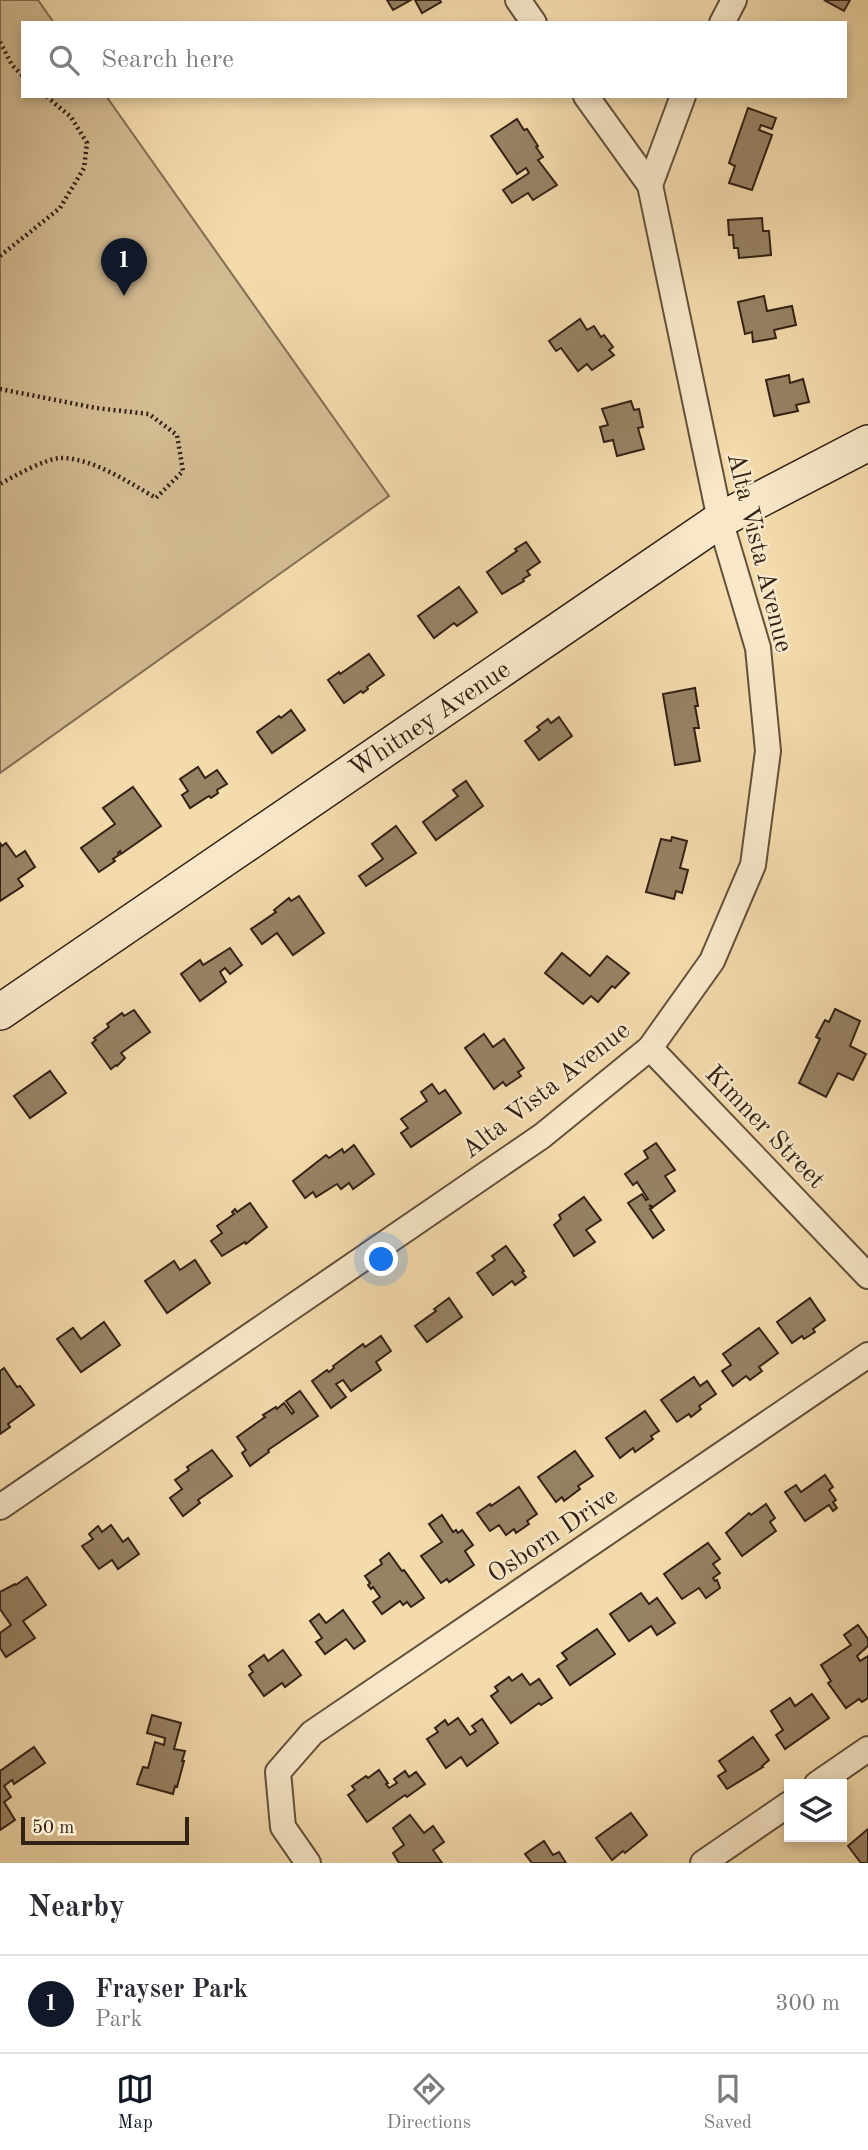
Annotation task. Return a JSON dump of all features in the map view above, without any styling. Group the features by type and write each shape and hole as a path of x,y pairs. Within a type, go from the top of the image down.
{"main road":[{"name":"Whitney Avenue","path":"0,1012 720,520 868,443"}],"street":[{"path":"518,0 533,21"},
{"path":"723,21 734,0"},
{"path":"587,98 650,185"},
{"path":"650,185 681,98"},
{"name":"Alta Vista Avenue","path":"0,1507 542,1136 650,1048 712,961 754,865 768,751 758,648 720,520 650,185"},
{"name":"Kimner Street","path":"650,1048 868,1276"},
{"name":"Osborn Drive","path":"308,1863 283,1826 278,1772 312,1733 868,1355"},
{"path":"824,1779 868,1749"},
{"path":"703,1863 784,1807"}],"path":[{"path":"0,42 12,65 21,74"},
{"path":"0,256 60,208 84,168 87,143 71,117 48,98"},
{"path":"0,389 96,408 149,414 177,435 183,471 156,498 88,462 59,458 18,473 0,484"}],"shaded area":[{"path":"0,0 38,0 53,21 21,21 21,98 107,98 389,496 0,773"}],"building":[{"path":"387,0 411,0 393,10"},
{"path":"415,0 440,0 441,2 422,13"},
{"path":"824,0 850,0 844,11"},
{"path":"748,108 776,118 772,129 761,125 759,130 772,135 752,190 729,183 735,166 729,163"},
{"path":"517,119 538,146 536,147 543,157 538,160 557,185 533,200 528,193 512,203 503,190 529,173 526,168 517,174 491,136"},
{"path":"762,218 763,231 769,231 771,255 739,258 738,248 734,248 733,235 729,235 728,220"},
{"path":"764,296 767,311 792,306 796,325 774,330 776,338 753,342 752,332 745,334 738,302"},
{"path":"580,319 587,330 594,326 601,337 604,335 613,347 609,350 614,355 592,370 587,364 578,371 561,348 556,351 549,341"},
{"path":"789,375 790,383 803,379 809,402 796,405 798,411 774,416 766,380"},
{"path":"631,401 634,410 639,409 643,427 638,428 644,449 617,456 613,440 604,442 600,427 608,425 602,409"},
{"path":"526,542 540,562 527,571 530,575 523,579 524,581 502,594 487,572"},
{"path":"459,587 477,612 457,626 454,623 434,638 418,616"},
{"path":"369,654 384,675 363,693 361,691 344,703 328,680"},
{"path":"695,688 699,728 694,728 700,761 675,765 663,694"},
{"path":"291,710 305,730 272,753 257,732"},
{"path":"559,717 572,736 539,760 525,741 540,730 537,727 548,719 551,723"},
{"path":"198,767 205,778 217,770 227,784 211,798 209,796 190,808 182,795 188,791 180,779"},
{"path":"466,781 483,806 436,840 423,822 458,796 453,790"},
{"path":"133,787 161,826 121,854 120,851 113,859 115,861 99,872 81,848 115,824 103,808"},
{"path":"396,826 416,853 366,886 359,876 383,859 372,844"},
{"path":"672,837 687,841 680,868 688,870 682,893 676,891 674,899 646,892 661,839 671,841"},
{"path":"0,843 2,846 6,843 16,857 25,851 35,867 18,879 23,886 0,901"},
{"path":"299,896 324,933 293,955 277,933 262,944 251,929 276,912 274,910 289,898 291,901"},
{"path":"230,948 242,965 230,974 225,968 220,972 226,982 200,1001 181,974 200,960 203,965"},
{"path":"562,953 590,976 607,956 629,973 615,988 612,986 598,1002 591,996 583,1004 545,973"},
{"path":"835,1009 860,1021 850,1046 866,1054 853,1080 838,1073 826,1097 799,1083 820,1039 816,1037 825,1020 829,1022"},
{"path":"134,1010 150,1032 121,1053 125,1058 111,1069 92,1043 96,1040 94,1038 109,1027 107,1024 122,1013 124,1016"},
{"path":"484,1034 493,1047 504,1039 524,1068 518,1072 521,1076 506,1086 503,1082 494,1089 465,1048"},
{"path":"50,1071 66,1093 30,1118 14,1096"},
{"path":"432,1084 439,1094 445,1090 461,1113 411,1147 401,1133 408,1128 401,1119 427,1101 421,1092"},
{"path":"656,1143 675,1170 665,1176 675,1191 653,1207 649,1205 664,1230 653,1238 628,1203 642,1194 648,1199 637,1182 633,1185 625,1174 648,1158 644,1151"},
{"path":"354,1145 374,1174 353,1189 349,1183 341,1189 337,1184 316,1197 313,1192 305,1198 293,1181 326,1155 329,1158 342,1149 344,1153"},
{"path":"584,1197 601,1220 586,1230 595,1242 574,1256 554,1225 561,1219 559,1215"},
{"path":"250,1203 267,1227 246,1244 245,1242 222,1256 211,1241 222,1233 217,1226 234,1214 232,1212 235,1209 237,1212"},
{"path":"506,1246 526,1277 515,1285 512,1281 493,1295 477,1273 495,1260 492,1256"},
{"path":"195,1260 210,1283 167,1313 145,1281 174,1261 180,1270"},
{"path":"449,1298 462,1317 427,1342 415,1326"},
{"path":"810,1298 825,1320 813,1329 815,1332 792,1343 777,1322"},
{"path":"104,1322 120,1345 81,1372 57,1339 73,1328 81,1339"},
{"path":"759,1328 778,1353 759,1367 762,1371 750,1380 746,1376 733,1386 722,1371 731,1365 723,1354"},
{"path":"381,1336 391,1351 376,1362 381,1370 351,1391 343,1380 336,1384 346,1397 331,1408 312,1381 327,1370 329,1372 363,1344 365,1347"},
{"path":"4,1368 34,1405 8,1424 10,1427 0,1434 0,1371"},
{"path":"694,1377 700,1386 707,1381 716,1394 699,1406 701,1409 691,1417 689,1414 677,1422 661,1400"},
{"path":"300,1391 318,1416 268,1450 269,1452 250,1466 242,1453 246,1450 237,1437 265,1417 263,1415 284,1403 292,1414 294,1412 286,1401"},
{"path":"645,1411 659,1431 635,1452 633,1448 620,1458 606,1438"},
{"path":"212,1450 232,1476 198,1500 200,1503 183,1516 170,1498 182,1489 175,1480 189,1470 187,1467"},
{"path":"575,1451 593,1476 578,1486 580,1489 564,1501 562,1497 556,1502 538,1477"},
{"path":"825,1475 833,1487 829,1490 836,1500 833,1502 837,1508 833,1511 829,1505 805,1521 785,1492 796,1485 801,1492"},
{"path":"519,1487 537,1514 516,1533 514,1529 506,1535 499,1525 490,1531 477,1513"},
{"path":"766,1504 775,1518 770,1522 776,1531 742,1556 726,1533 749,1513 751,1515"},
{"path":"442,1515 453,1532 462,1530 473,1545 465,1551 474,1565 449,1582 447,1579 441,1583 421,1556 442,1542 429,1524"},
{"path":"111,1525 123,1542 128,1538 139,1554 118,1569 112,1560 99,1569 82,1546 93,1539 89,1534 98,1526 102,1532"},
{"path":"708,1543 720,1559 713,1564 720,1573 713,1578 717,1580 720,1588 706,1598 699,1588 682,1599 664,1574"},
{"path":"389,1553 424,1598 411,1607 407,1602 403,1605 400,1601 382,1614 373,1602 380,1597 373,1587 371,1589 368,1585 370,1583 365,1576 382,1564 380,1560"},
{"path":"27,1577 46,1605 23,1621 35,1638 6,1657 0,1648 0,1633 11,1625 0,1609 0,1592"},
{"path":"641,1593 649,1604 657,1598 675,1623 657,1635 651,1626 629,1641 610,1614"},
{"path":"343,1610 365,1641 354,1649 346,1639 325,1654 316,1642 322,1638 310,1621 319,1614 326,1623"},
{"path":"858,1625 868,1639 868,1646 857,1656 860,1661 868,1656 868,1698 862,1702 859,1699 846,1708 828,1683 831,1681 821,1665 851,1645 844,1635"},
{"path":"597,1629 615,1654 570,1685 557,1666 567,1659 562,1653"},
{"path":"283,1650 301,1675 285,1687 282,1683 264,1696 249,1675 253,1672 249,1666 264,1655 268,1661"},
{"path":"522,1674 530,1685 539,1679 552,1698 541,1705 539,1703 511,1723 491,1696 498,1691 495,1687 509,1677 512,1681"},
{"path":"812,1694 829,1718 785,1749 776,1735 783,1730 771,1711 790,1698 795,1706"},
{"path":"152,1715 181,1723 174,1749 185,1751 184,1761 173,1794 137,1784 143,1767 148,1768 155,1742 164,1745 165,1738 147,1733"},
{"path":"458,1718 470,1735 476,1731 472,1726 482,1719 498,1743 467,1766 461,1757 446,1768 427,1739 438,1732 435,1728 445,1720 448,1725"},
{"path":"753,1737 769,1760 763,1767 727,1789 718,1776 726,1771 719,1761"},
{"path":"34,1747 45,1763 14,1784 12,1780 4,1786 11,1797 4,1802 15,1820 0,1830 0,1771"},
{"path":"379,1770 389,1788 397,1783 394,1779 405,1771 409,1777 416,1772 425,1784 367,1822 348,1795 355,1790 352,1786"},
{"path":"631,1813 647,1835 612,1860 596,1838"},
{"path":"410,1815 424,1833 433,1826 444,1842 433,1850 442,1863 399,1863 393,1853 404,1845 393,1828"},
{"path":"868,1829 868,1863 861,1863 848,1846"},
{"path":"544,1841 553,1855 559,1852 566,1863 532,1863 525,1854"}],"place":[{"name":"Frayser Park","path":"124,296"}]}
